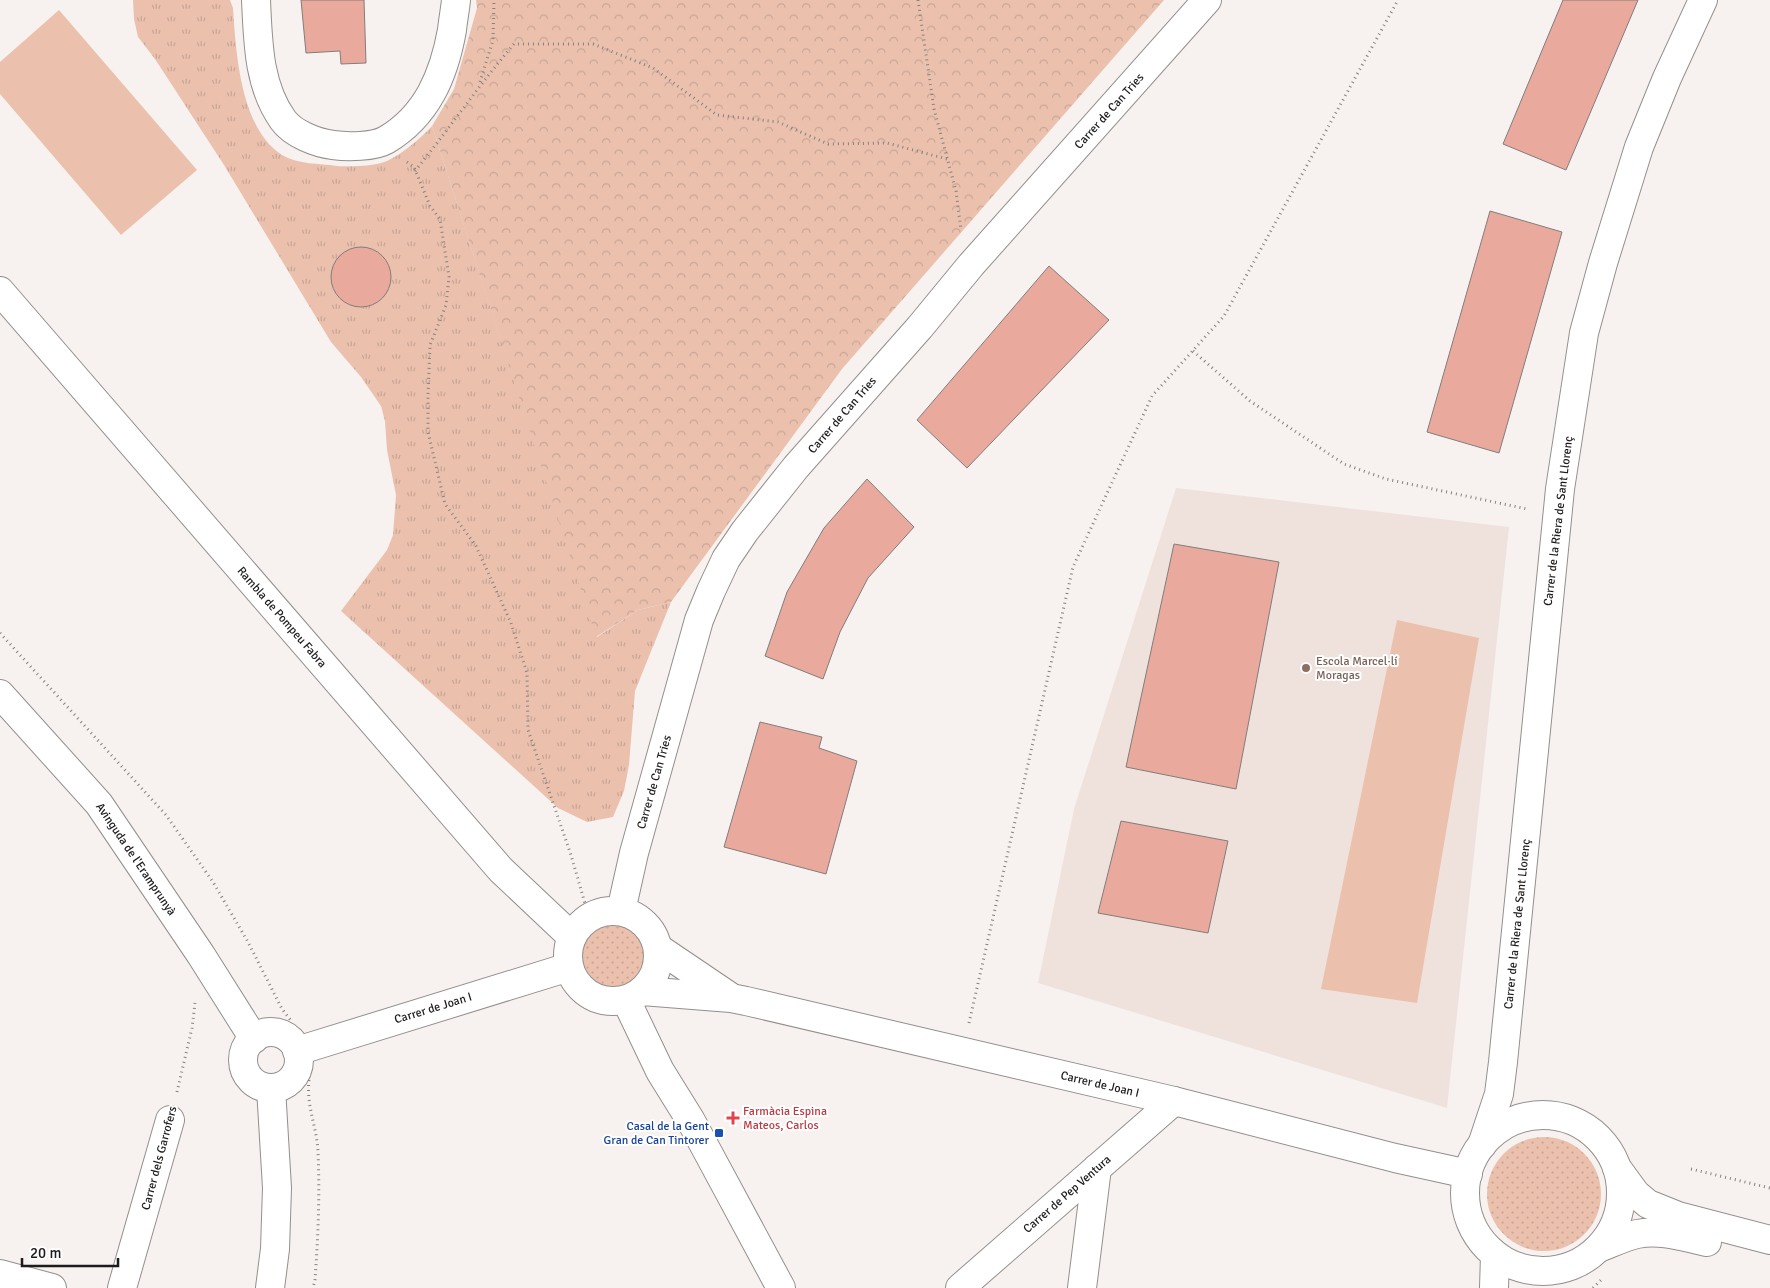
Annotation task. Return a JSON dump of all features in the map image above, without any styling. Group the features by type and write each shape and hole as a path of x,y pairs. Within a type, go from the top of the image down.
{"street":[{"path":"256,0 258,44 264,78 272,100 284,122 306,138 351,147 384,141 409,122 423,107 435,87 446,62 456,0"},
{"name":"Carrer de Can Tries","path":"621,911 634,853 700,620 726,559 745,531 796,467 920,327 971,265 1207,0"},
{"name":"Carrer de la Riera de Sant Llorenç","path":"1482,1145 1499,1094 1557,516 1571,411 1584,334 1603,263 1639,147 1667,78 1703,0"},
{"name":"Rambla de Pompeu Fabra","path":"0,291 501,870 581,927"},
{"name":"Avinguda de l'Eramprunyà","path":"0,694 99,804 196,947 254,1039"},
{"path":"621,911 637,917 650,929 658,948 657,966 651,980 634,995 608,1001 596,998 581,988 569,967 568,948 581,927 602,912 621,911"},
{"name":"Carrer de Joan I","path":"658,948 731,998"},
{"name":"Carrer de Joan I","path":"297,1051 569,967"},
{"path":"634,995 660,1071 691,1121 780,1288"},
{"name":"Carrer de Joan I","path":"634,995 731,998 1174,1101 1386,1156 1468,1174"},
{"path":"267,1033 278,1034 290,1041 297,1051 298,1065 293,1076 283,1086 271,1088 255,1084 248,1077 244,1069 243,1059 245,1050 254,1039 267,1033"},
{"name":"Carrer de la Riera de Sant Llorenç","path":"1503,1062 1516,1094 1525,1104 1542,1115"},
{"path":"270,1288 275,1249 278,1188 271,1088"},
{"name":"Carrer de Pep Ventura","path":"960,1288 1174,1101"},
{"path":"1542,1115 1564,1118 1584,1127 1596,1136 1606,1147 1616,1166 1636,1194 1648,1204 1678,1216 1770,1240"},
{"name":"Carrer de la Riera de Sant Llorenç","path":"1495,1255 1480,1239 1470,1219 1465,1197 1468,1174 1476,1154 1497,1130 1514,1121 1542,1115"},
{"name":"Carrer dels Garrofers","path":"122,1288 170,1120"},
{"path":"1494,1288 1495,1255 1516,1267 1532,1271 1555,1270 1578,1264 1599,1248 1612,1230 1619,1210 1621,1188 1616,1166"},
{"path":"1082,1288 1096,1168"},
{"path":"1599,1248 1638,1234 1655,1233 1673,1235 1770,1257"},
{"path":"1567,1288 1578,1264"},
{"path":"0,1274 52,1288"}],"path":[{"path":"479,85 493,40 494,0"},
{"path":"918,0 934,109 956,191 962,244 971,265"},
{"path":"963,1052 1073,567 1152,396 1224,316 1398,0"},
{"path":"415,171 452,124 479,85 514,44 593,44 653,68 717,116 778,122 828,144 887,142 947,159"},
{"path":"384,141 414,168 430,206 440,219 449,277 446,305 430,345 428,432 444,504 476,546 510,623 527,673 528,730 572,855 581,927"},
{"path":"1193,351 1250,401 1344,464 1386,479 1557,516"},
{"name":"Carrer dels Garrofers","path":"170,1120 192,1028"},
{"path":"1691,1169 1770,1188"}],"shaded area":[{"name":"Escola Marcel·lí Moragas","path":"1176,488 1509,527 1447,1108 1038,983 1074,809"}],"green space":[{"path":"133,0 230,0 233,8 239,67 249,108 257,127 268,143 282,155 289,158 302,162 337,166 376,164 387,161 399,154 432,126 597,637 638,610 671,602 635,691 629,765 624,791 613,817 587,822 558,808 341,611 387,550 393,535 396,495 381,406 361,377 331,342 224,165 155,59 138,37 134,19"},
{"path":"476,0 1164,0 842,369 671,602 638,610 596,637 432,126 454,89 477,8"},
{"path":"59,10 197,170 121,235 0,94 0,62"},
{"path":"1397,620 1479,638 1417,1003 1321,989"},
{"path":"615,924 628,927 638,934 645,944 648,957 645,970 638,980 628,987 615,990 602,987 592,980 585,970 582,957 585,944 592,934 602,927"},
{"path":"1544,1137 1566,1141 1576,1146 1592,1162 1597,1172 1601,1194 1597,1216 1592,1226 1576,1242 1566,1247 1544,1251 1522,1247 1512,1242 1496,1226 1491,1216 1487,1194 1491,1172 1496,1162 1512,1146 1522,1141"}],"building":[{"path":"301,0 364,0 366,63 341,64 340,51 306,53"},
{"path":"1563,0 1638,0 1566,170 1503,144"},
{"path":"1490,211 1562,232 1499,453 1427,432"},
{"path":"361,247 377,252 382,256 386,261 391,277 386,293 382,298 377,302 361,307 345,302 340,298 336,293 331,277 336,261 340,256 345,252"},
{"path":"1049,266 1109,320 967,468 917,420"},
{"path":"867,479 914,527 868,578 840,632 823,679 765,656 787,592 824,528"},
{"path":"1174,544 1279,562 1236,789 1126,767"},
{"path":"760,722 822,737 819,748 857,761 826,874 724,847"},
{"path":"1121,821 1228,841 1208,933 1098,913"}],"place":[{"name":"Escola Marcel·lí Moragas","path":"1306,668"},
{"name":"Farmàcia Espina Mateos, Carlos","path":"733,1118"},
{"name":"Casal de la Gent Gran de Can Tintorer","path":"719,1133"}]}
